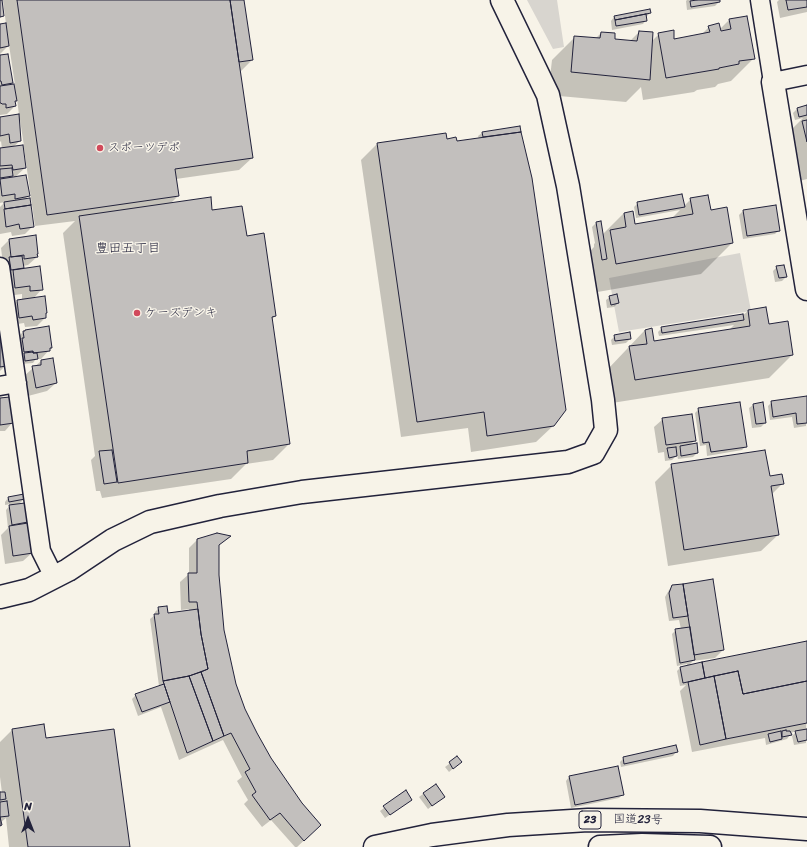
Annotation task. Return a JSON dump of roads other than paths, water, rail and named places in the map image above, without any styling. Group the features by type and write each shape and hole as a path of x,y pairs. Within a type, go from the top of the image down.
{"main road":[{"path":"0,597 29,590 68,570 113,540 150,522 206,509 302,492 568,462 593,453 606,430 603,400 568,186 548,95 506,4 502,0"},
{"path":"773,82 807,289"},
{"name":"国道23号","path":"375,847 432,835 508,825 588,820 700,821 807,829"},
{"name":"23","path":"600,847 642,845 710,847"}],"street":[{"path":"760,0 773,82 807,75"},
{"path":"0,267 8,385 41,551 54,577"}],"place":[{"name":"スポーツデポ","path":"100,148"},
{"name":"ケーズデンキ","path":"137,313"}],"district":[{"name":"豊田五丁目","path":"128,249"}]}
